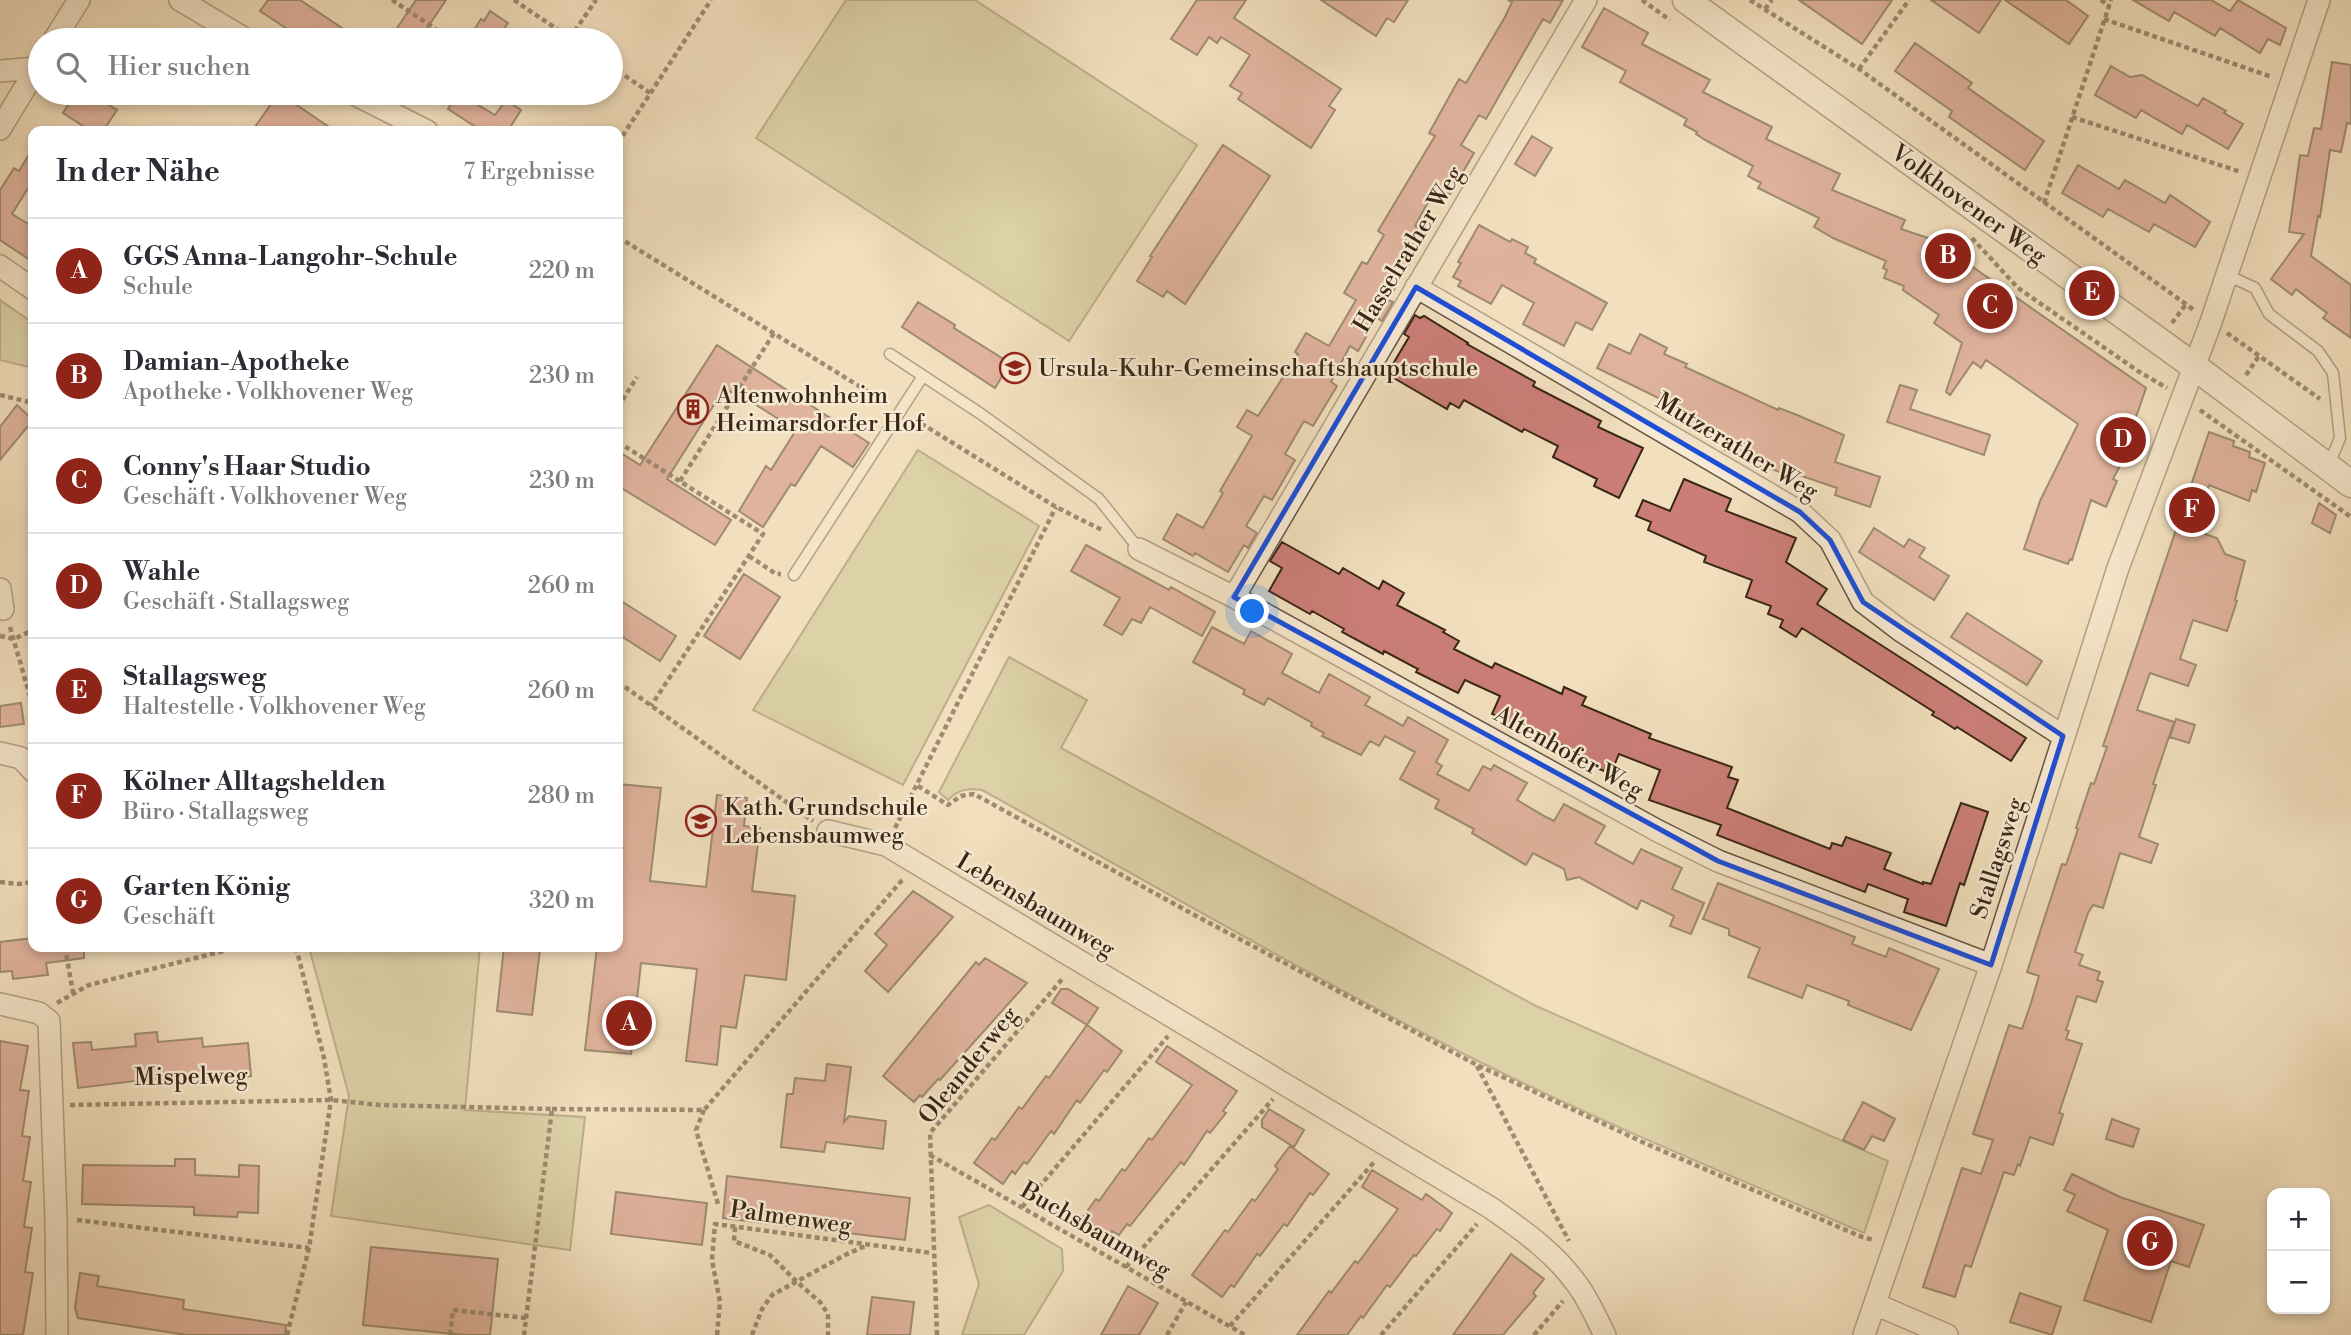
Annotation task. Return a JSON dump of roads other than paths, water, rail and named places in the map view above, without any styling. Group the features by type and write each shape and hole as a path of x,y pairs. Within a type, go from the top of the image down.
{"street":[{"path":"62,28 79,0"},
{"path":"180,0 227,28"},
{"name":"Hasselrather Weg","path":"1234,597 1586,0"},
{"name":"Volkhovener Weg","path":"1686,0 2195,367 2351,484"},
{"name":"Stallagsweg","path":"1864,1335 1991,965 2118,568 2211,322 2319,0"},
{"path":"0,71 28,67"},
{"path":"0,129 28,83"},
{"path":"376,105 418,126"},
{"path":"0,266 28,286"},
{"name":"Mutzerather Weg","path":"1416,287 1800,512 1830,540 1863,602 1901,631 2063,736"},
{"name":"Altenhofer Weg","path":"1139,549 1234,597 1658,831 1718,861 1991,965"},
{"path":"0,753 21,758 28,766"},
{"name":"Lebensbaumweg","path":"828,831 886,845 1491,1208 1531,1236 1563,1267 1577,1284 1605,1335"},
{"path":"0,1004 38,1013 50,1021 57,1335"},
{"path":"1875,1304 1947,1335"}],"lane":[{"path":"2227,275 2255,288 2269,314 2318,351 2333,373 2340,438 2328,467"},
{"path":"890,354 981,414 1099,499 1139,549"},
{"path":"794,575 923,376"}],"place":[{"name":"Damian-Apotheke","path":"1948,256"},
{"name":"Stallagsweg","path":"2092,293"},
{"name":"Conny's Haar Studio","path":"1990,306"},
{"name":"Ursula-Kuhr-Gemeinschaftshauptschule","path":"1015,368"},
{"name":"Altenwohnheim Heimarsdorfer Hof","path":"693,409"},
{"name":"Wahle","path":"2123,440"},
{"name":"Kölner Alltagshelden","path":"2192,510"},
{"name":"Kath. Grundschule Lebensbaumweg","path":"701,821"},
{"name":"GGS Anna-Langohr-Schule","path":"629,1023"},
{"name":"Garten König","path":"2150,1243"}]}
